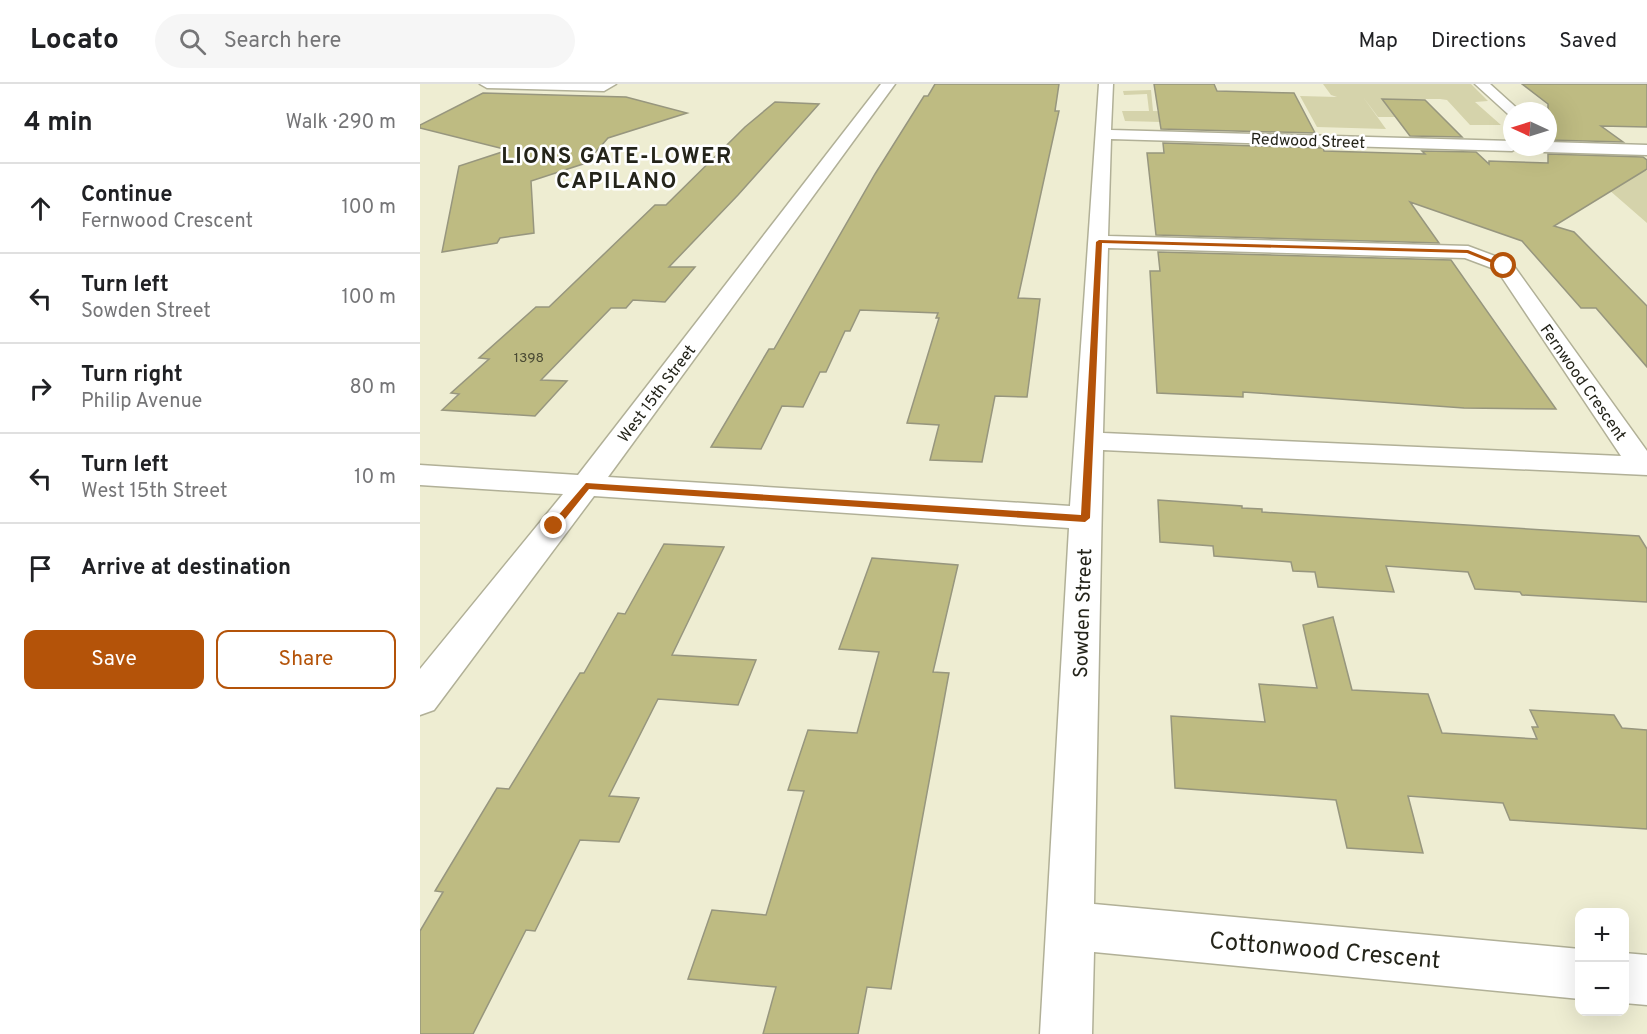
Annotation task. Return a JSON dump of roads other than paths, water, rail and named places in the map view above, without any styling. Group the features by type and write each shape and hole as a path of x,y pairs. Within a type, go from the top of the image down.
{"street":[{"path":"488,84 607,86"},
{"name":"West 15th Street","path":"420,698 586,486 888,84"},
{"name":"Sowden Street","path":"1066,1034 1085,518 1091,441 1106,84"},
{"path":"1482,84 1503,102"},
{"name":"Redwood Street","path":"1105,134 1503,146"},
{"path":"1557,145 1647,150"},
{"name":"Fernwood Crescent","path":"1099,242 1468,252 1504,266 1645,470"},
{"name":"Fernwood Crescent","path":"1091,441 1645,470"},
{"path":"420,475 1085,518"},
{"name":"Cottonwood Crescent","path":"1071,926 1575,974"},
{"path":"1629,978 1647,980"}],"district":[{"name":"LIONS GATE-LOWER CAPILANO","path":"617,168"}]}
